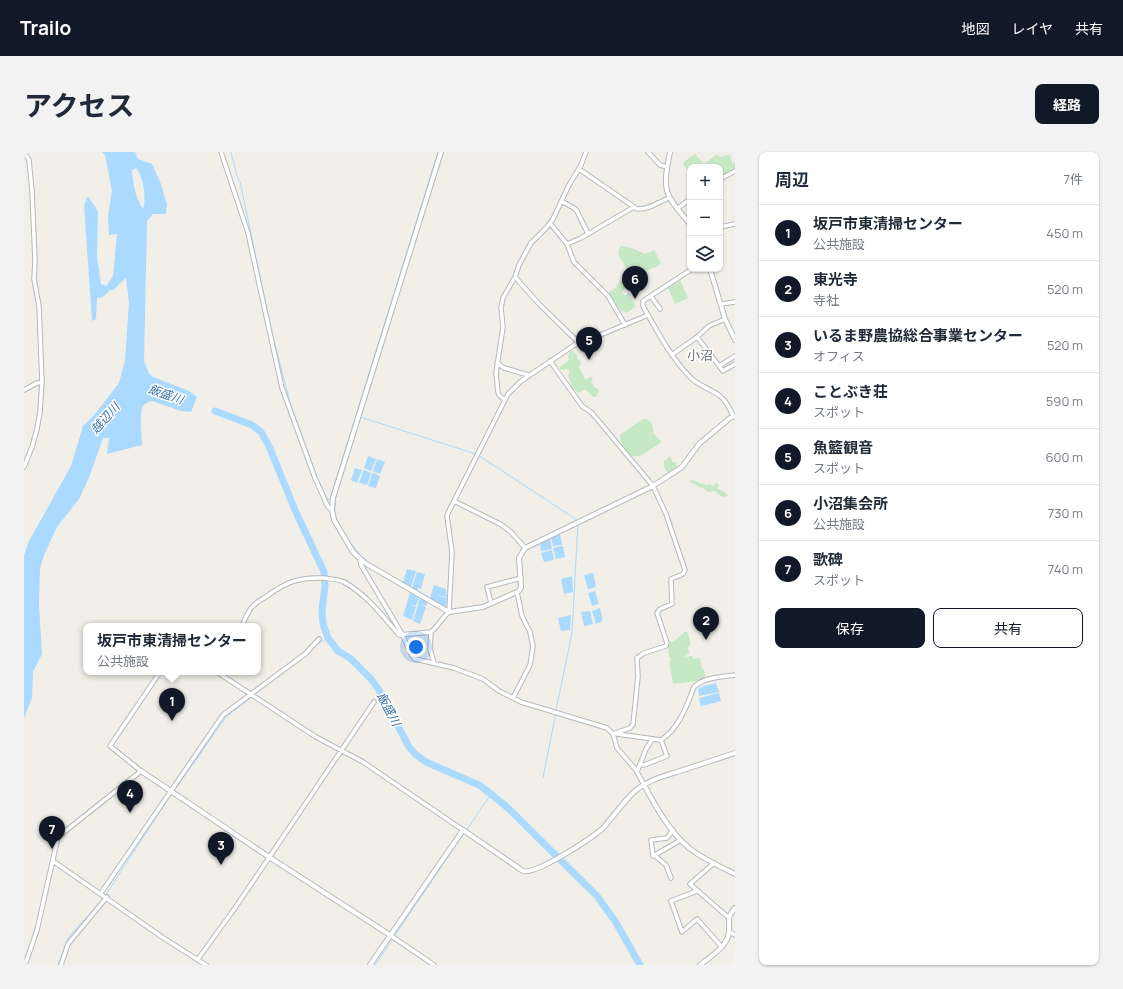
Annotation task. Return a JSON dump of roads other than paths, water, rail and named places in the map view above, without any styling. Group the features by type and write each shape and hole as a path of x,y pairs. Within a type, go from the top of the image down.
{"street":[{"path":"24,152 29,160 32,191 35,261 34,279 39,306 42,382 37,429 32,448 24,467"},
{"path":"221,152 248,233 282,388 315,478 328,507 332,510"},
{"path":"441,152 333,498 332,510 334,520 344,538 353,552 360,559 449,612"},
{"path":"505,400 499,395 496,380 497,363 504,322 502,303 515,277 519,265 531,243 550,223 579,169 586,152"},
{"path":"648,152 660,165 667,167"},
{"path":"670,152 665,187 669,198 687,221"},
{"path":"579,169 637,209 643,210 669,198"},
{"path":"723,177 735,170"},
{"path":"677,209 689,200"},
{"path":"561,201 577,211 588,234"},
{"path":"567,244 588,234 634,206"},
{"path":"550,223 567,244 574,262 608,296 624,325"},
{"path":"723,226 735,224"},
{"path":"434,663 430,649 430,632 449,612 476,608 517,592 521,587 519,558 525,548 653,486 682,467 699,444 734,416 730,408 721,397 695,382 686,372 643,306 643,301 687,272"},
{"path":"711,272 725,319 735,340"},
{"path":"515,277 539,304 579,342"},
{"path":"651,296 660,309"},
{"path":"720,304 735,302"},
{"path":"449,612 452,552 451,533 447,516 505,400 521,380 579,342 586,341 648,315"},
{"path":"673,354 697,337 709,326 725,319"},
{"path":"697,337 723,371 735,364"},
{"path":"719,366 735,356"},
{"path":"550,361 582,406 592,413 653,486 666,514 685,572 671,578 672,604 660,609 657,613 667,643 666,646 644,653 637,658 638,677 633,724 630,728 615,734"},
{"path":"497,363 504,368 530,375"},
{"path":"24,390 42,382"},
{"path":"454,501 500,524 511,532 525,548"},
{"path":"360,559 361,565 415,659 434,663 483,679 499,691 513,698 608,728 615,734 661,740 673,728 686,708 694,687 704,681 735,675"},
{"path":"243,623 253,605 273,591 291,581 302,578 314,578 342,581 368,599 399,635 430,632"},
{"path":"491,603 487,587 521,578"},
{"path":"513,698 530,666 532,651 532,640 522,616 517,592"},
{"path":"101,894 223,715 304,654 319,639"},
{"path":"158,675 110,746 171,791 434,965"},
{"path":"223,675 316,737 363,762 524,871 531,871 550,862 588,840 602,829 631,796 644,785 660,777 735,752"},
{"path":"198,959 235,908 340,750 374,702"},
{"path":"615,734 617,748 637,772 672,830 694,852 735,874"},
{"path":"637,772 646,749 652,740"},
{"path":"640,764 644,765 667,756 661,740"},
{"path":"25,965 25,956 29,954 37,930 58,837 142,771"},
{"path":"370,965 463,830"},
{"path":"671,878 666,866 654,855 652,856 651,840 667,838 672,830"},
{"path":"654,855 681,840"},
{"path":"53,861 107,897 162,937 206,965"},
{"path":"714,863 690,884 729,918"},
{"path":"697,891 671,901 682,932 698,919 721,946"},
{"path":"61,965 68,944 107,897"},
{"path":"700,965 726,941 729,932 729,918 735,908"},
{"path":"729,932 735,935"}],"water":[{"name":"越辺川","path":"102,152 135,152 138,159 152,164 161,184 167,205 166,214 153,214 147,221 144,362 149,373 153,377 189,391 197,397 191,412 181,411 152,401 145,404 141,414 142,445 107,454 109,438 103,438 90,475 79,499 57,527 44,555 40,568 39,605 42,654 33,672 32,698 24,718 24,556 28,543 71,466 83,426 94,415 119,383 125,360 129,302 126,278 103,297 97,298 96,319 92,321 84,205 88,196 98,211 97,256 101,284 106,286 113,276 117,234 109,235 108,216 112,191 105,155","holes":["136,168 141,176 145,199 143,209 135,190 132,170"]},
{"path":"368,456 376,459 371,471 364,468"},
{"path":"377,459 385,462 380,474 373,471"},
{"path":"355,468 362,470 357,483 351,480"},
{"path":"364,470 371,473 367,485 359,483"},
{"path":"373,473 380,476 376,488 368,486"},
{"path":"560,534 562,545 553,546 551,538"},
{"path":"550,539 552,549 541,551 540,544"},
{"path":"563,546 565,557 556,559 553,548"},
{"path":"552,550 554,560 544,562 541,553"},
{"path":"407,569 416,571 411,587 403,582"},
{"path":"417,572 425,574 421,589 418,588 417,591 412,588"},
{"path":"593,573 596,587 588,589 584,575"},
{"path":"572,576 573,592 564,594 561,579"},
{"path":"434,585 446,589 447,597 436,595 447,598 445,607 430,598"},
{"path":"595,591 599,604 592,606 588,593"},
{"path":"410,593 419,598 416,606 410,604 416,607 412,620 403,616"},
{"path":"420,598 428,602 426,606 420,604 426,607 420,624 413,621"},
{"path":"600,608 603,621 596,624 592,611"},
{"path":"590,611 593,624 584,626 581,612"},
{"path":"571,615 570,630 561,631 558,618"},
{"path":"716,683 719,692 699,696 698,689"},
{"path":"719,693 721,701 701,706 699,698"}],"waterway":[{"path":"231,152 240,182 272,333 291,406 317,477 327,499 331,500"},
{"path":"330,499 438,152"},
{"name":"飯盛川","path":"215,411 252,425 261,432 269,446 295,510 324,572 325,586 322,610 323,624 328,638 338,651 350,658 371,679 379,690 409,747 415,754 426,762 479,785 508,808 597,896 615,921 640,965"},
{"path":"360,417 476,454"},
{"path":"478,455 577,520"},
{"path":"334,501 336,501 335,515 341,528 353,546 366,560"},
{"path":"556,710 572,633 578,523"},
{"path":"254,695 306,655 317,644 328,638"},
{"path":"174,791 226,717 252,697"},
{"path":"543,778 556,713"},
{"path":"105,896 172,793"},
{"path":"466,831 491,794"},
{"path":"394,937 464,833"},
{"path":"58,965 68,938 103,899"},
{"path":"375,965 393,939"}],"place":[{"name":"小沼集会所","path":"635,299"},
{"name":"魚籃観音","path":"589,360"},
{"name":"東光寺","path":"706,640"},
{"name":"坂戸市東清掃センター","path":"172,721"},
{"name":"ことぶき荘","path":"130,813"},
{"name":"歌碑","path":"52,849"},
{"name":"いるま野農協総合事業センター","path":"221,865"}],"district":[{"name":"小沼","path":"700,355"}]}
